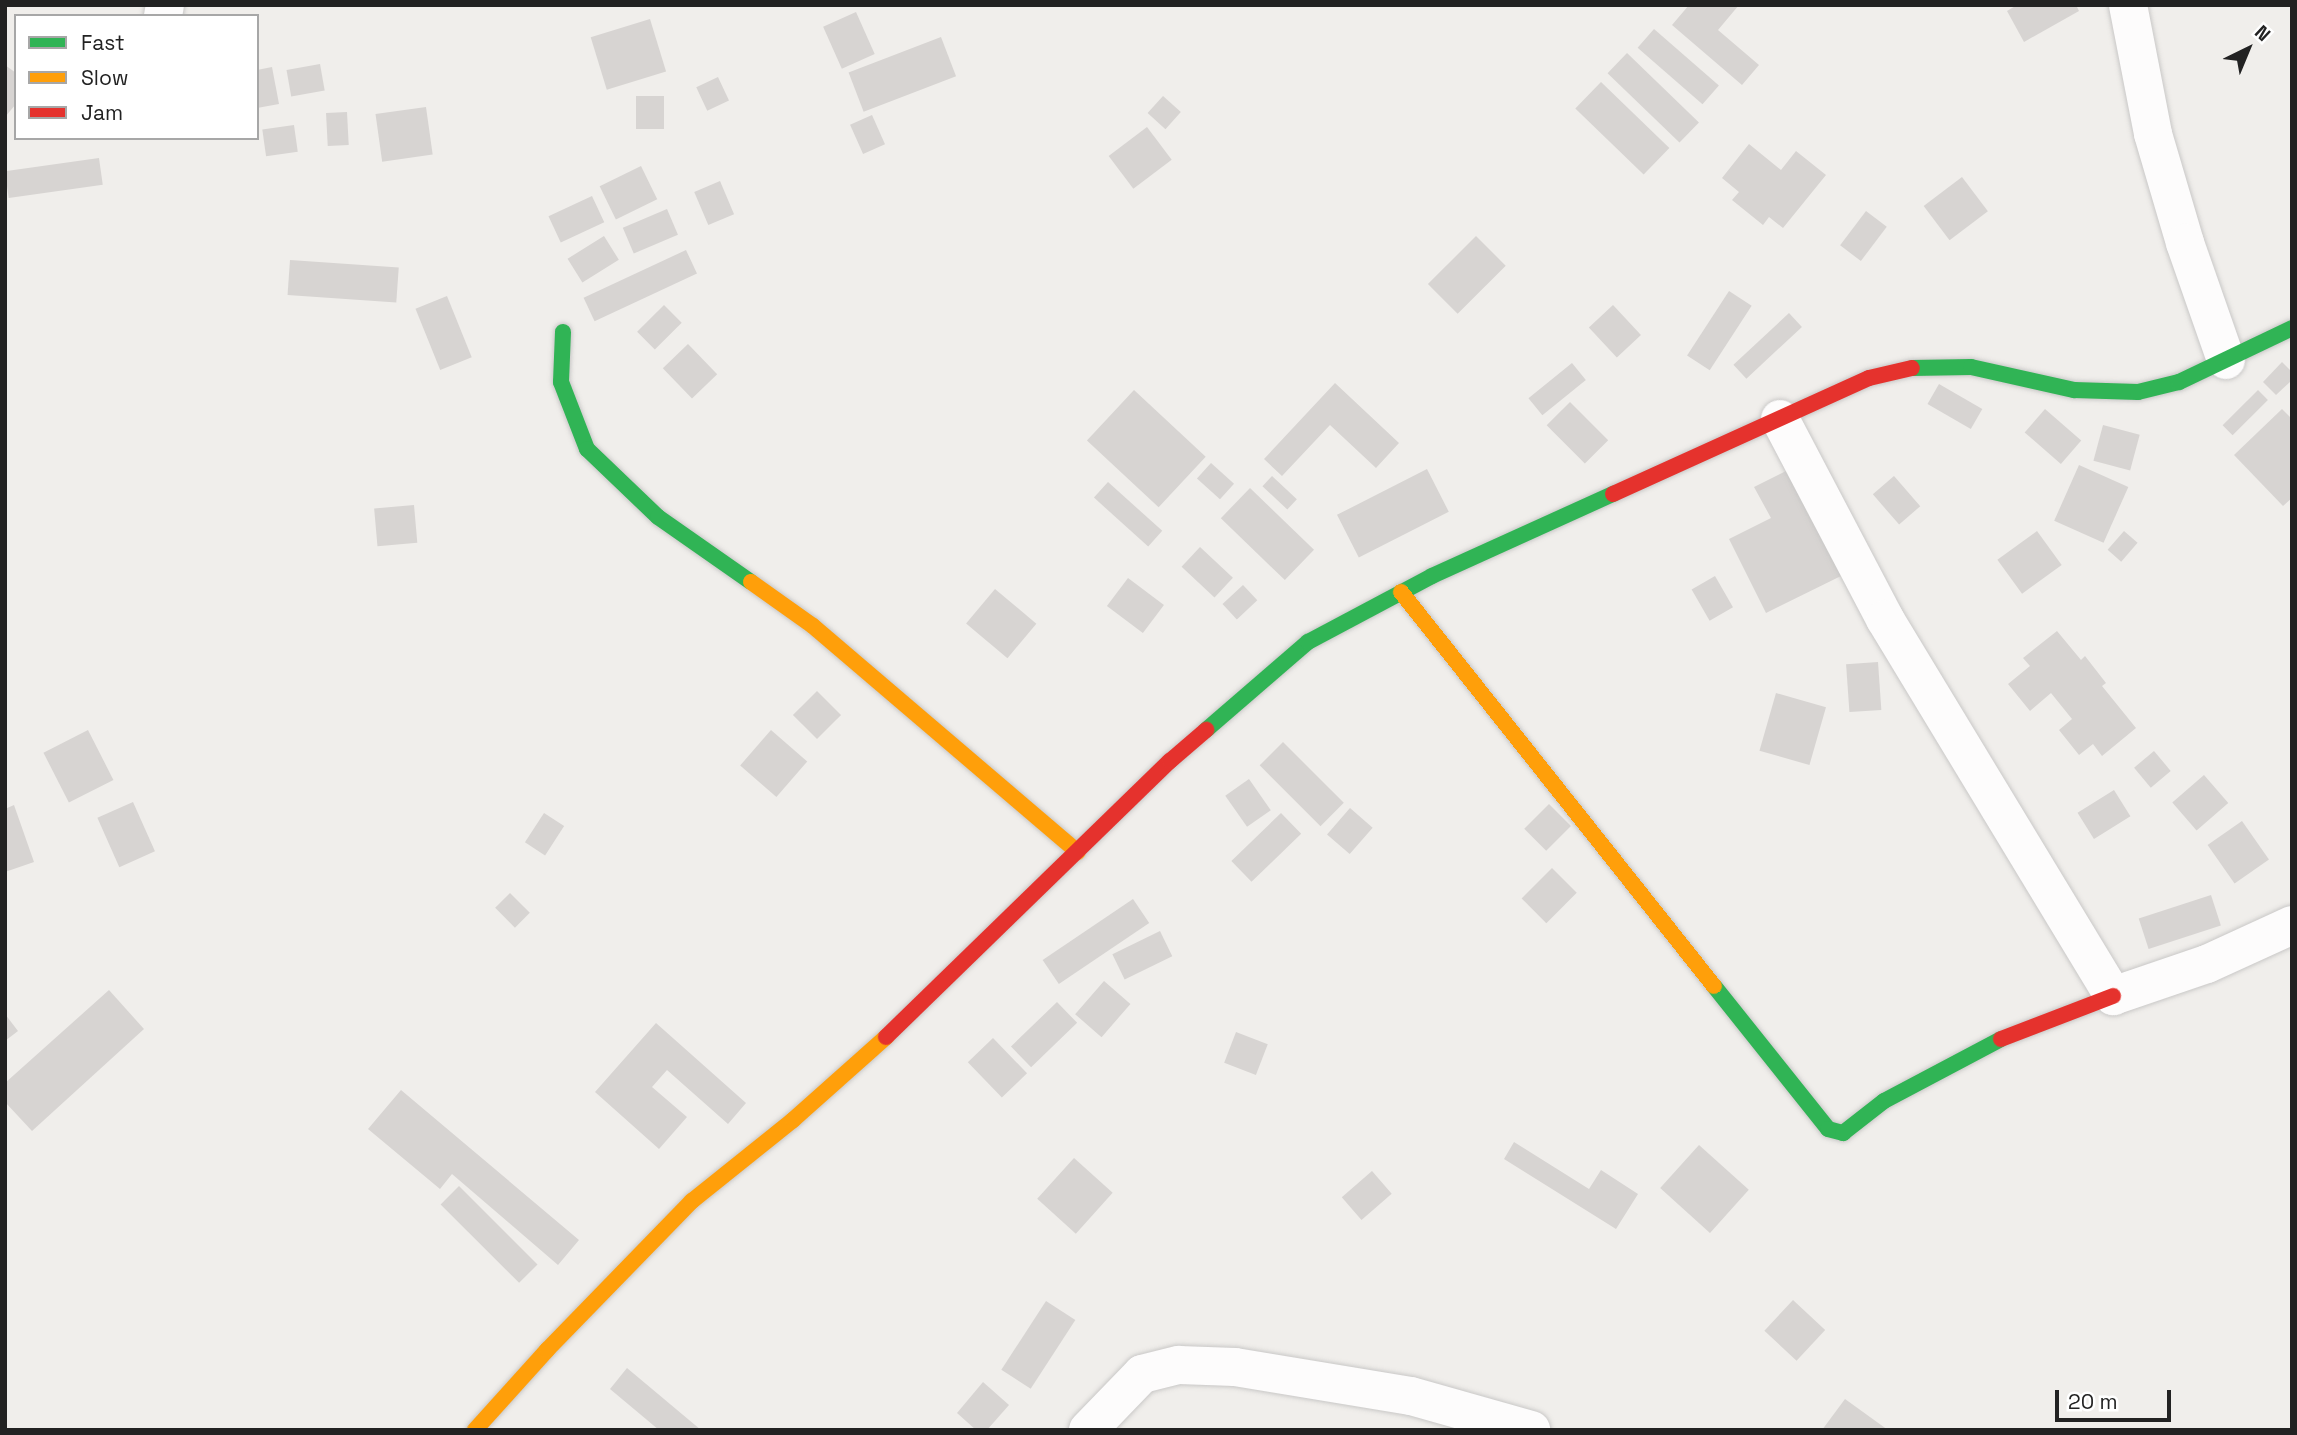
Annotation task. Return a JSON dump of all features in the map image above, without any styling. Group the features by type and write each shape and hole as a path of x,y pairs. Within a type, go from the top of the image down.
{"street":[{"path":"2128,5 2153,134 2185,243 2226,360"},
{"path":"475,1430 547,1350 692,1201 793,1119 897,1027 1170,761 1277,665 1308,642 1401,592 1869,378 1908,368 1971,367 2074,390 2138,392 2179,382 2292,328"},
{"path":"563,332 561,382 587,449 658,517 813,626 1078,852"},
{"path":"1780,419 1885,619 2113,996"},
{"path":"1401,592 1828,1129 1843,1133 1884,1101 1941,1068 2000,1039 2207,964 2292,925"},
{"path":"1088,1430 1142,1374 1179,1365 1235,1367 1411,1396 1531,1430"}],"building":[{"path":"1689,5 1739,5 1718,30 1759,65 1742,85 1672,25"},
{"path":"2017,5 2076,5 2079,11 2024,42 2007,11"},
{"path":"856,12 875,54 842,69 823,27"},
{"path":"650,19 666,72 607,90 591,37"},
{"path":"1654,29 1719,85 1703,104 1638,48"},
{"path":"941,37 956,76 864,112 849,72"},
{"path":"1627,53 1699,122 1679,143 1608,73"},
{"path":"320,64 325,91 291,96 287,70"},
{"path":"5,65 14,72 14,106 5,117"},
{"path":"272,67 279,104 259,108 259,70"},
{"path":"718,77 729,101 707,111 696,87"},
{"path":"1601,82 1669,148 1644,175 1575,109"},
{"path":"636,96 664,96 664,129 636,129"},
{"path":"1163,96 1181,112 1165,129 1148,113"},
{"path":"426,107 433,155 382,162 375,114"},
{"path":"347,112 349,145 328,146 326,113"},
{"path":"872,115 885,144 863,154 850,125"},
{"path":"294,125 298,152 266,156 262,129"},
{"path":"1147,127 1172,160 1133,189 1109,156"},
{"path":"1749,144 1781,170 1796,151 1826,175 1783,228 1769,217 1763,225 1732,200 1739,192 1722,178"},
{"path":"99,158 103,185 9,198 5,171"},
{"path":"641,166 657,199 616,219 600,186"},
{"path":"1962,177 1988,211 1950,240 1924,206"},
{"path":"720,181 734,214 708,225 694,192"},
{"path":"592,196 604,222 561,243 548,216"},
{"path":"667,209 678,235 634,254 623,228"},
{"path":"1866,211 1887,227 1861,261 1840,245"},
{"path":"604,236 619,260 582,283 568,259"},
{"path":"1476,236 1506,266 1458,314 1428,284"},
{"path":"686,250 697,274 595,321 584,298"},
{"path":"290,260 399,268 396,303 288,295"},
{"path":"1729,291 1752,306 1710,370 1687,356"},
{"path":"447,296 472,357 440,370 415,309"},
{"path":"664,305 682,323 655,350 637,332"},
{"path":"1613,305 1641,335 1617,357 1589,328"},
{"path":"1789,313 1802,327 1746,379 1733,365"},
{"path":"688,344 717,374 692,399 663,368"},
{"path":"2282,362 2292,372 2292,380 2276,395 2263,382"},
{"path":"1572,363 1586,380 1542,415 1528,398"},
{"path":"1335,383 1399,443 1376,468 1330,425 1282,476 1264,459"},
{"path":"1939,384 1982,409 1971,429 1928,404"},
{"path":"1134,390 1206,457 1159,507 1087,440"},
{"path":"2258,390 2268,400 2233,435 2223,425"},
{"path":"1570,402 1608,440 1585,464 1547,425"},
{"path":"2045,409 2081,440 2061,464 2025,432"},
{"path":"2282,409 2292,419 2292,498 2283,506 2234,455"},
{"path":"2103,425 2140,435 2130,471 2093,461"},
{"path":"1211,463 1234,484 1220,499 1197,479"},
{"path":"2079,465 2128,487 2104,543 2054,521"},
{"path":"1427,469 1449,512 1359,558 1337,515"},
{"path":"1788,470 1841,576 1766,613 1729,539 1771,518 1754,487"},
{"path":"1272,476 1297,499 1287,509 1262,486"},
{"path":"1894,476 1920,506 1899,525 1873,494"},
{"path":"1108,482 1162,531 1148,546 1094,498"},
{"path":"1250,488 1314,550 1285,580 1221,518"},
{"path":"414,505 417,543 377,546 374,508"},
{"path":"2037,531 2062,565 2022,594 1997,560"},
{"path":"2124,531 2138,543 2121,562 2108,550"},
{"path":"1200,547 1233,578 1214,597 1182,567"},
{"path":"1715,576 1733,607 1710,621 1692,590"},
{"path":"1128,578 1164,605 1143,633 1107,606"},
{"path":"1243,585 1257,600 1237,619 1223,604"},
{"path":"995,589 1036,624 1007,658 966,623"},
{"path":"2057,631 2081,660 2085,656 2106,683 2102,686 2136,728 2102,756 2093,744 2079,755 2059,730 2072,719 2051,693 2030,711 2008,684 2030,666 2023,658"},
{"path":"1878,662 1881,710 1849,712 1846,664"},
{"path":"817,691 841,715 817,739 793,715"},
{"path":"1776,693 1826,707 1809,765 1759,751"},
{"path":"88,730 113,780 69,803 43,753"},
{"path":"771,730 807,761 776,797 740,765"},
{"path":"1283,742 1344,803 1320,826 1260,765"},
{"path":"2154,751 2171,771 2151,788 2134,768"},
{"path":"2204,775 2228,803 2197,830 2172,803"},
{"path":"1249,779 1271,810 1247,827 1225,796"},
{"path":"2114,790 2130,816 2094,839 2078,813"},
{"path":"133,802 155,851 119,867 97,818"},
{"path":"1549,804 1571,826 1546,851 1524,829"},
{"path":"14,805 34,862 5,872 5,809"},
{"path":"1350,808 1373,828 1350,854 1327,834"},
{"path":"544,813 564,826 545,855 525,842"},
{"path":"1281,813 1301,834 1252,882 1231,861"},
{"path":"2242,821 2269,860 2235,884 2208,845"},
{"path":"1552,868 1577,893 1546,923 1522,898"},
{"path":"510,893 530,913 515,928 495,908"},
{"path":"2211,895 2221,925 2149,949 2139,918"},
{"path":"1133,899 1149,923 1059,984 1043,960"},
{"path":"1160,931 1172,956 1125,979 1112,954"},
{"path":"1104,981 1130,1004 1102,1037 1075,1014"},
{"path":"109,990 144,1029 32,1131 5,1102 5,1083"},
{"path":"1057,1002 1077,1023 1031,1067 1011,1046"},
{"path":"5,1014 18,1031 5,1041"},
{"path":"656,1023 746,1103 728,1124 667,1070 652,1087 687,1117 659,1149 595,1092"},
{"path":"1236,1032 1268,1044 1256,1075 1224,1063"},
{"path":"993,1038 1027,1073 1002,1098 968,1062"},
{"path":"401,1090 579,1240 558,1265 452,1174 440,1189 368,1129"},
{"path":"1514,1142 1589,1189 1601,1170 1638,1194 1616,1229 1504,1159"},
{"path":"1699,1145 1749,1190 1710,1233 1660,1188"},
{"path":"1074,1158 1113,1193 1076,1234 1037,1199"},
{"path":"1372,1171 1392,1194 1361,1220 1342,1197"},
{"path":"459,1186 537,1264 519,1283 441,1204"},
{"path":"1793,1300 1825,1330 1797,1361 1764,1331"},
{"path":"1046,1301 1075,1320 1031,1389 1001,1370"},
{"path":"627,1368 701,1430 659,1430 610,1389"},
{"path":"983,1382 1009,1405 987,1430 976,1430 957,1413"},
{"path":"1845,1399 1888,1430 1822,1430"}],"traffic: fast":[{"path":"1912,368 1971,367 2074,390 2138,392 2179,382 2292,328"},
{"path":"563,332 561,382 587,449 658,517 751,582"},
{"path":"1206,730 1308,642 1432,576 1613,494"},
{"path":"1714,986 1828,1129 1843,1133 1884,1101 2001,1039"}],"traffic: slow":[{"path":"751,582 813,626 1078,852"},
{"path":"1401,592 1714,986"},
{"path":"475,1430 547,1350 692,1201 793,1120 886,1037"}],"traffic: jam":[{"path":"1613,494 1869,378 1912,368"},
{"path":"886,1037 1170,761 1206,730"},
{"path":"2001,1039 2113,996"}]}
